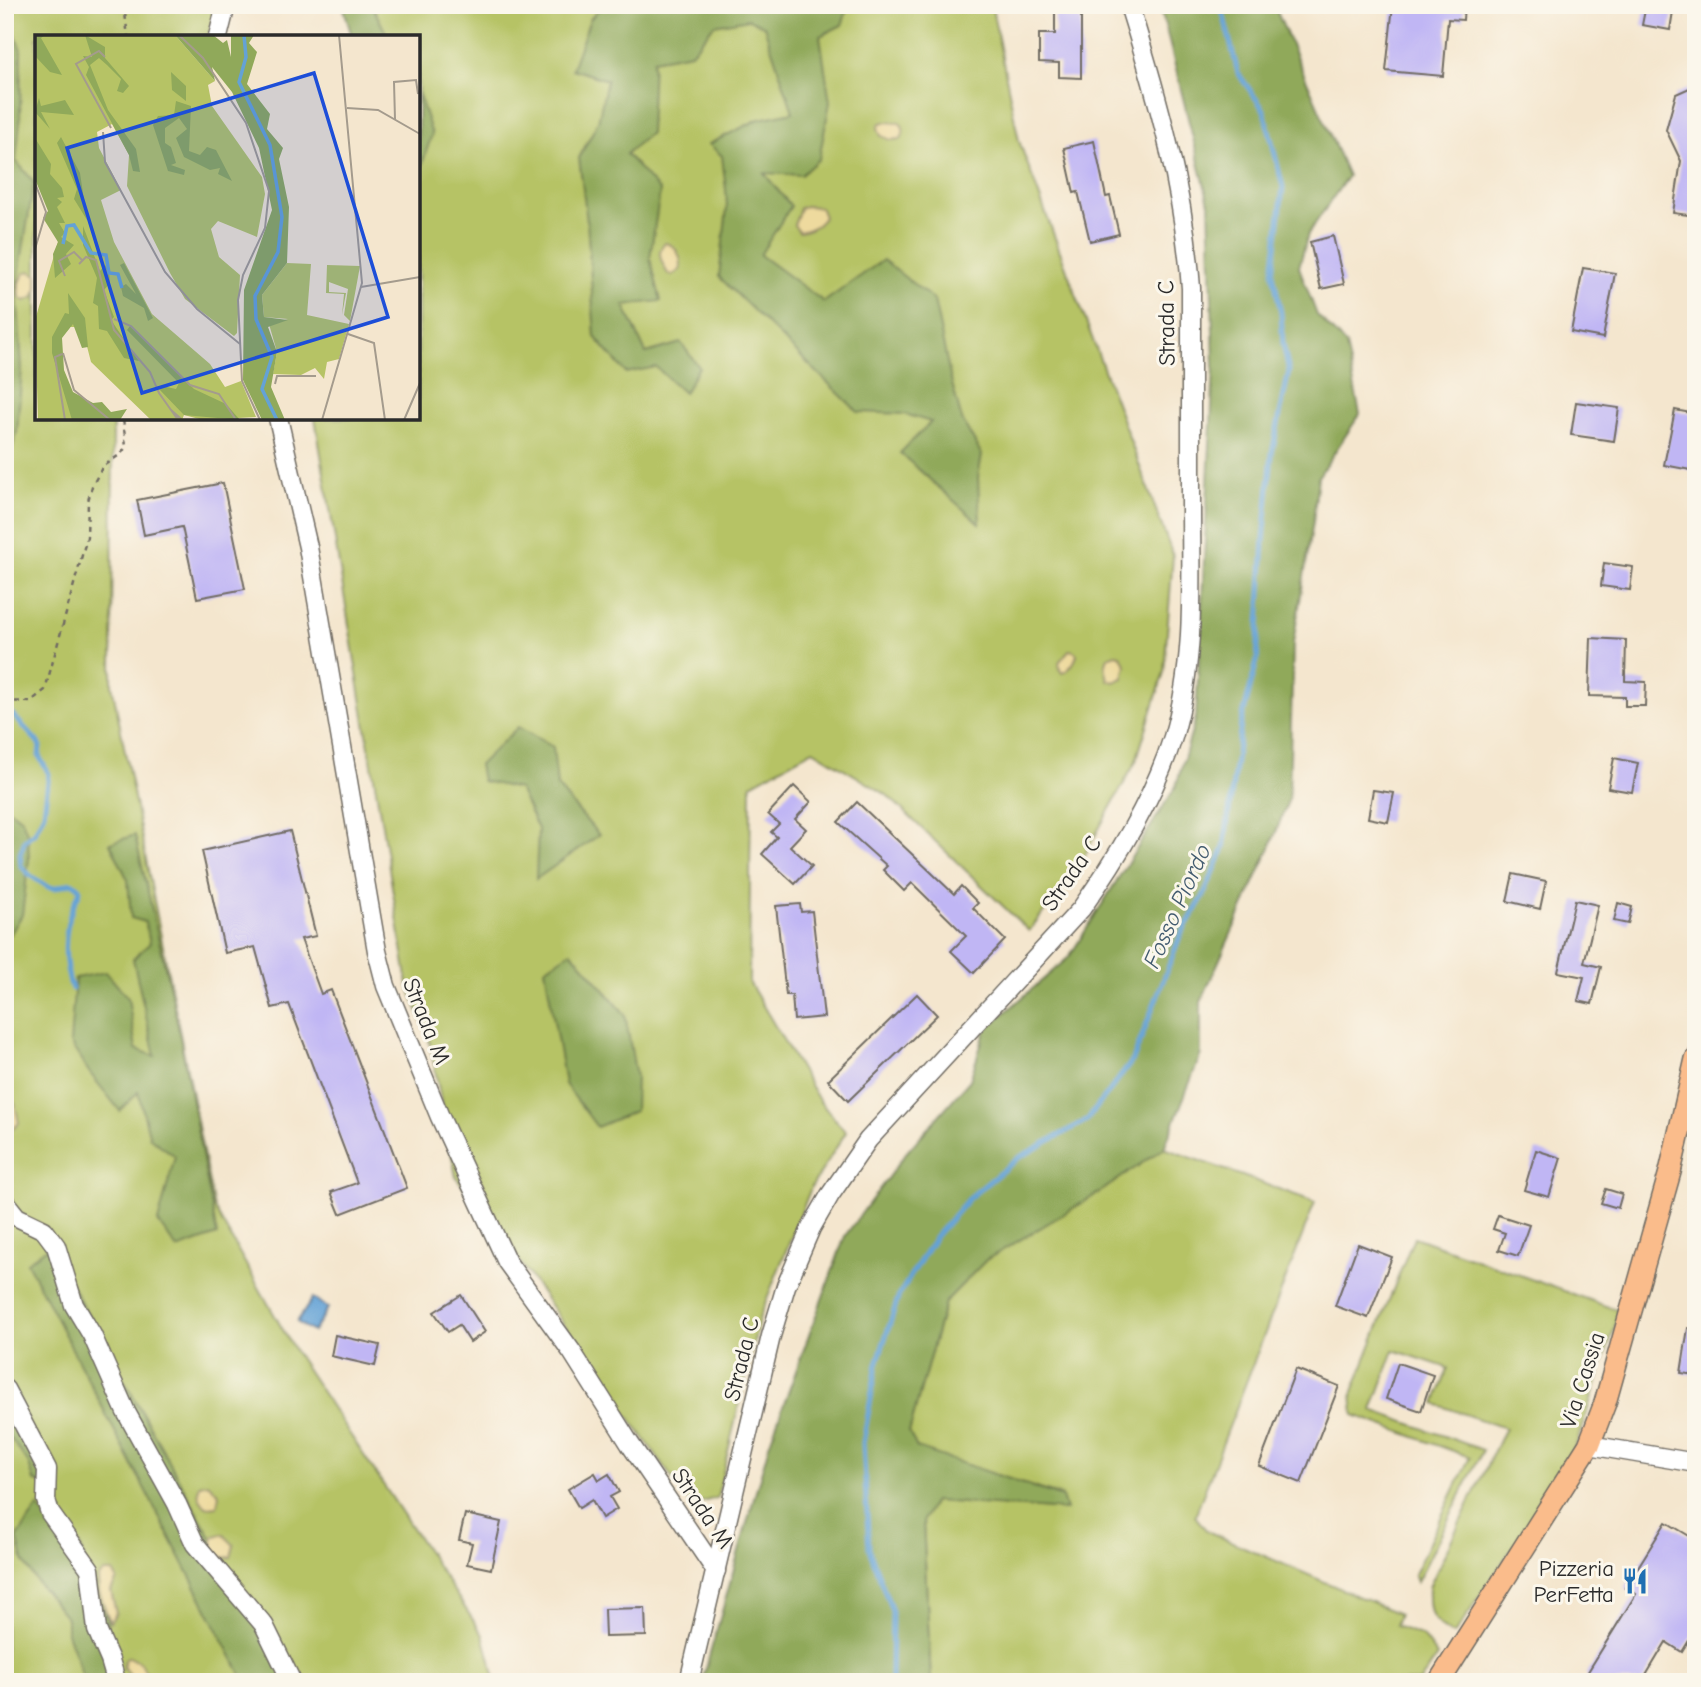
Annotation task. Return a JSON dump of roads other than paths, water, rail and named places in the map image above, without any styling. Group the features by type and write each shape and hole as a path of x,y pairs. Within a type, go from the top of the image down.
{"main road":[{"name":"Via Cassia","path":"1439,1682 1589,1445 1605,1404 1670,1172 1696,1059"}],"street":[{"path":"218,35 226,5"},
{"name":"Strada C","path":"690,1682 771,1336 786,1286 811,1228 849,1166 886,1118 1081,909 1148,797 1160,773 1178,720 1188,669 1192,617 1190,265 1179,187 1163,120 1129,5"},
{"name":"Strada M","path":"278,420 308,547 377,951 386,986 440,1117 507,1262 572,1352 716,1571"},
{"path":"5,1202 17,1217 44,1230 56,1246 74,1305 92,1335 127,1412 177,1504 195,1544 264,1626 292,1682"},
{"path":"5,1390 47,1469 46,1500 50,1513 90,1569 97,1630 110,1660 114,1682"},
{"path":"1589,1445 1696,1463"}],"water":[{"path":"313,1298 328,1308 313,1332 297,1322"}],"waterway":[{"name":"Fosso Piordo","path":"891,1682 892,1611 869,1549 863,1443 877,1364 899,1295 935,1237 969,1198 1018,1158 1087,1120 1133,1060 1180,936 1203,897 1224,848 1241,724 1257,661 1272,453 1289,371 1273,273 1283,187 1264,110 1238,73 1221,5"},
{"path":"5,713 11,713 36,740 40,746 39,756 49,774 44,813 35,832 25,840 20,854 21,866 48,887 55,888 71,883 77,885 80,890 70,916 65,948 72,989"}],"place":[{"name":"Pizzeria PerFetta","path":"1635,1581"}]}
